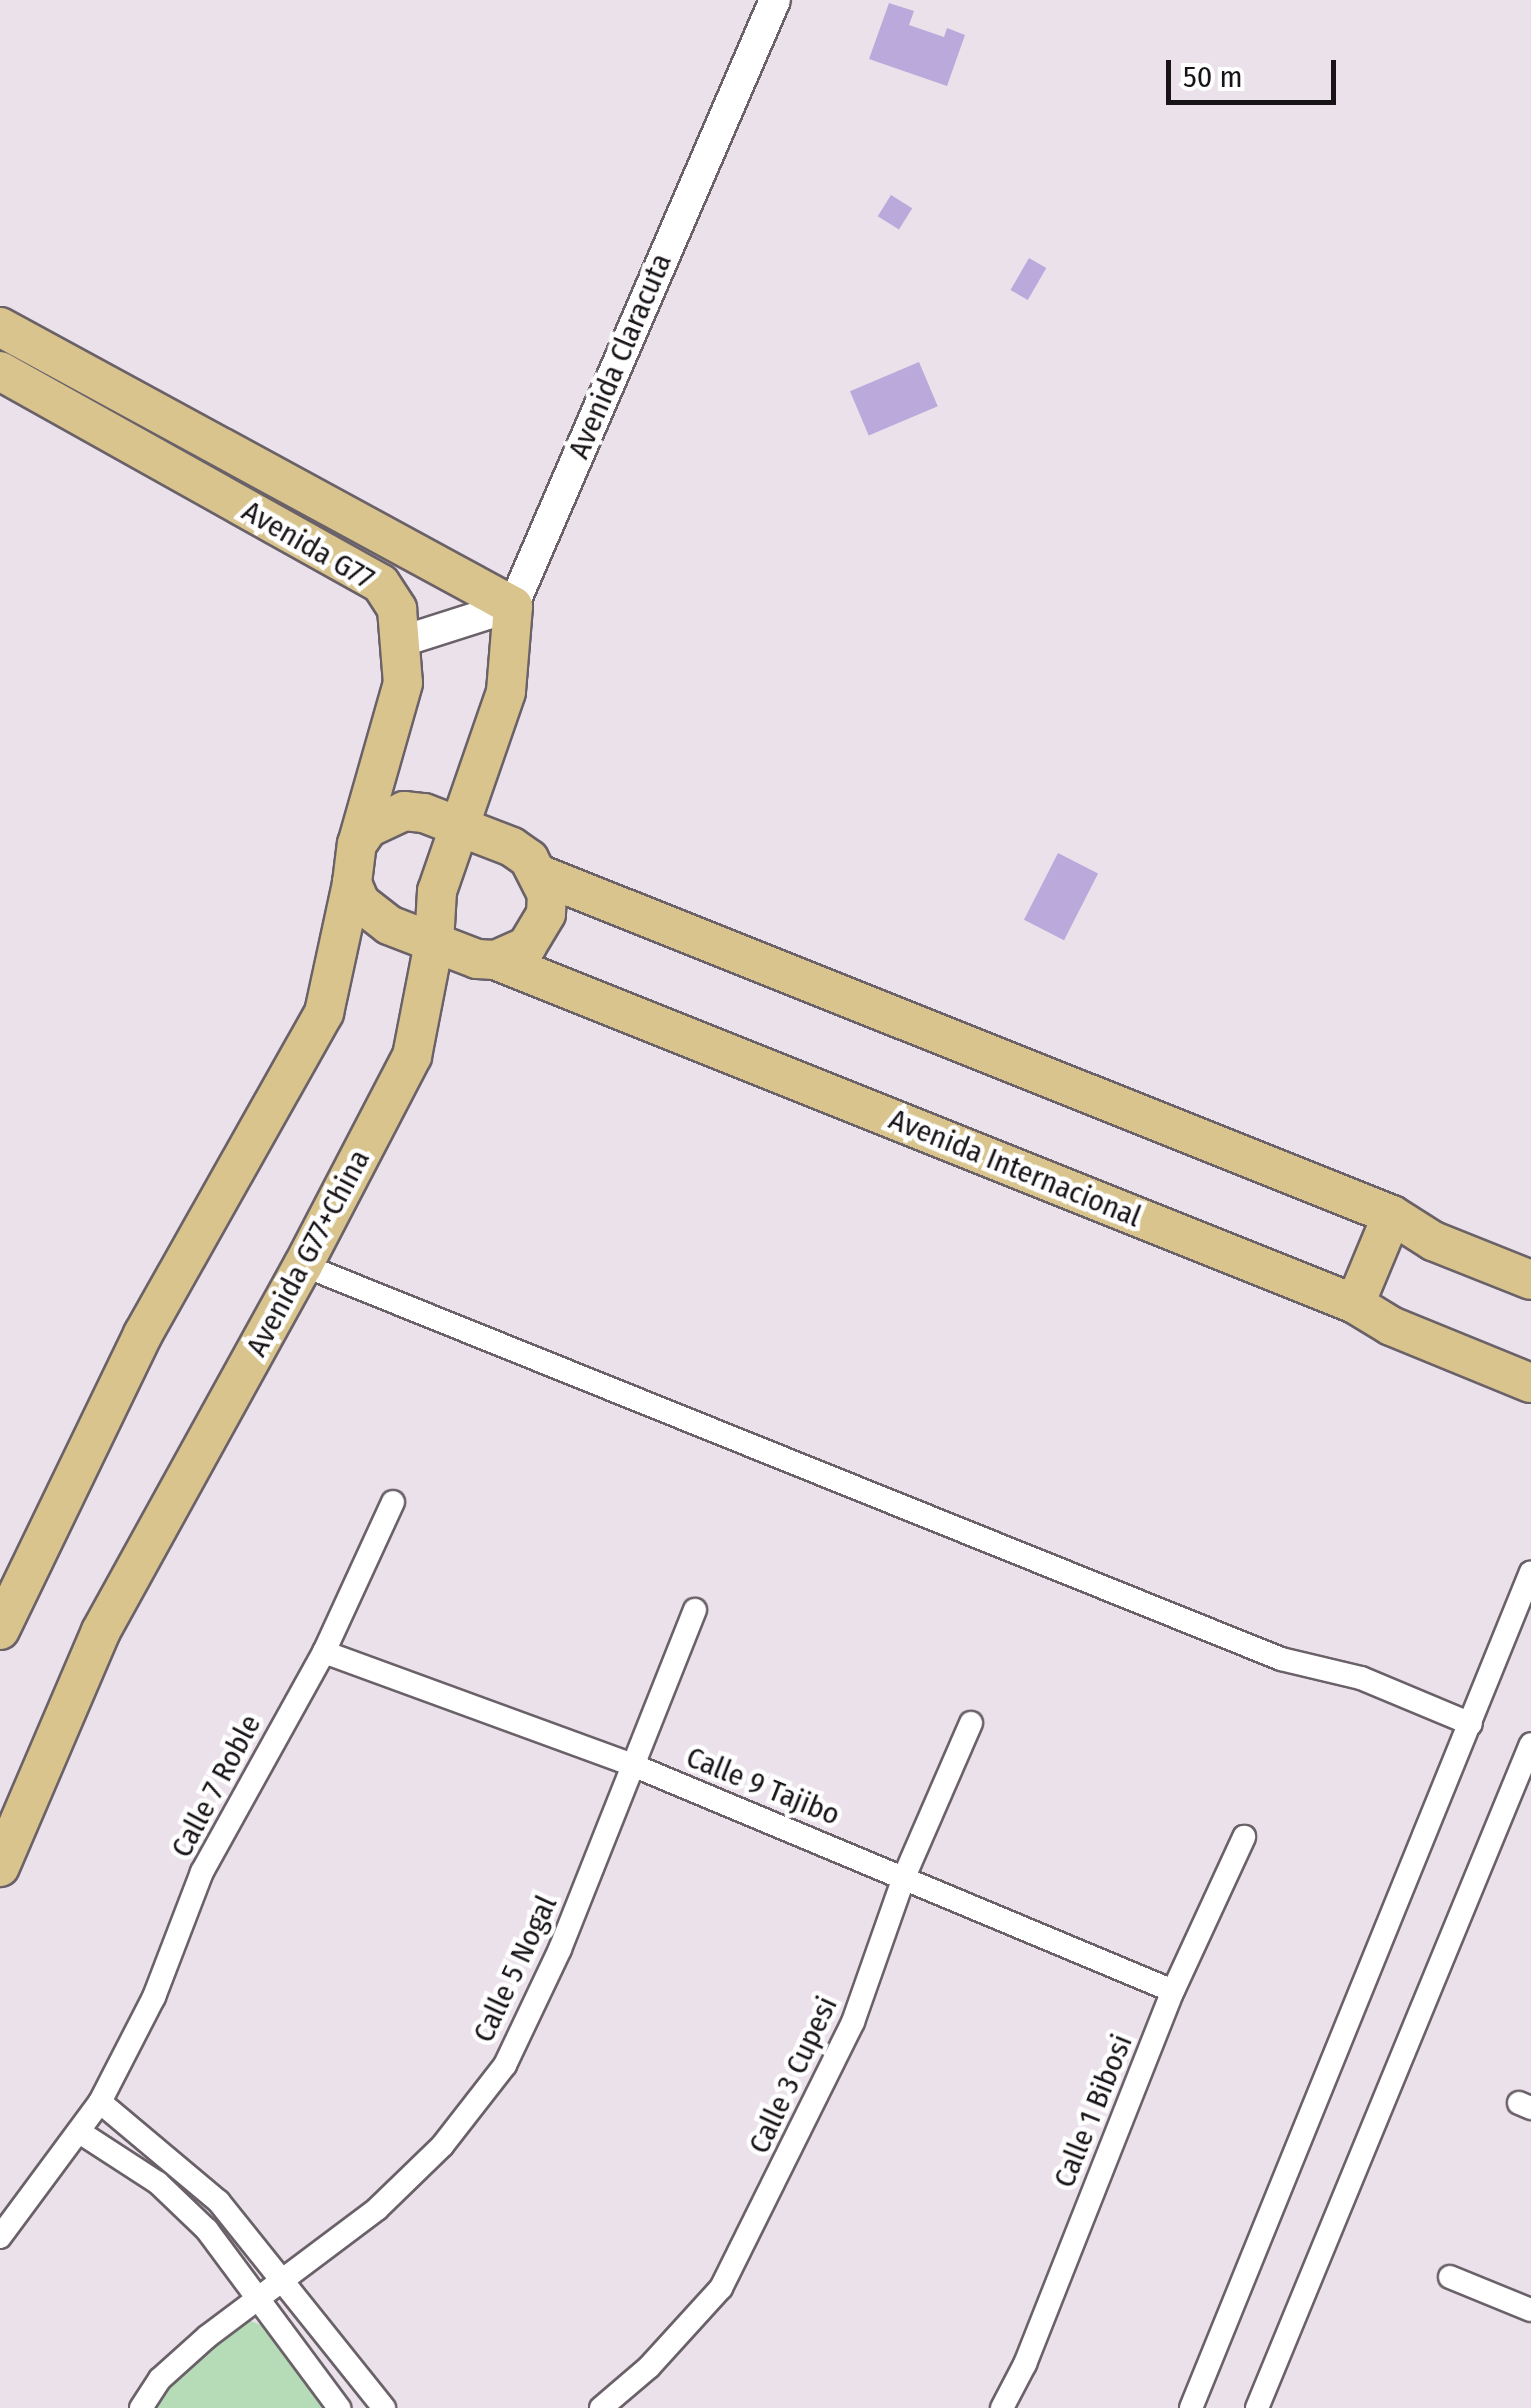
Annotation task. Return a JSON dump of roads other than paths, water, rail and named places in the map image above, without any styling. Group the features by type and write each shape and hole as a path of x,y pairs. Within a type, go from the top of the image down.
{"main road":[{"name":"Avenida G77","path":"0,327 513,606"},
{"name":"Avenida G77","path":"0,372 381,584 397,609 403,683 357,844 352,884"},
{"name":"Avenida G77+China","path":"0,1867 101,1632 304,1265 412,1056 434,943 436,891 506,692 513,606"},
{"path":"357,844 368,828 404,811 424,812 512,847 541,875 1392,1215 1433,1241 1531,1280"},
{"path":"352,884 374,916 477,959 495,960 527,946 538,932 546,914 541,875"},
{"path":"0,1630 143,1334 324,1013 352,884"},
{"name":"Avenida Internacional","path":"495,960 1355,1304 1391,1326 1531,1383"},
{"path":"1355,1304 1392,1215"}],"street":[{"name":"Avenida Claracuta","path":"513,606 775,0"},
{"path":"402,640 513,606"},
{"path":"304,1265 1281,1658 1361,1678 1471,1724"},
{"name":"Calle 7 Roble","path":"0,2236 81,2133 100,2102 154,1997 202,1872 324,1652 393,1502"},
{"path":"1191,2408 1531,1572"},
{"name":"Calle 5 Nogal","path":"141,2408 160,2379 377,2209 442,2146 505,2065 560,1949 695,1610"},
{"name":"Calle 9 Tajibo","path":"324,1652 635,1766 1173,1991"},
{"name":"Calle 3 Cupesi","path":"601,2408 649,2367 721,2288 853,2022 904,1877 971,1723"},
{"path":"1258,2408 1531,1744"},
{"name":"Calle 1 Bibosi","path":"1002,2408 1025,2364 1173,1991 1244,1837"},
{"path":"100,2102 219,2202 384,2408"},
{"path":"81,2133 158,2183 207,2230 338,2408"},
{"path":"1450,2277 1531,2310"}]}
